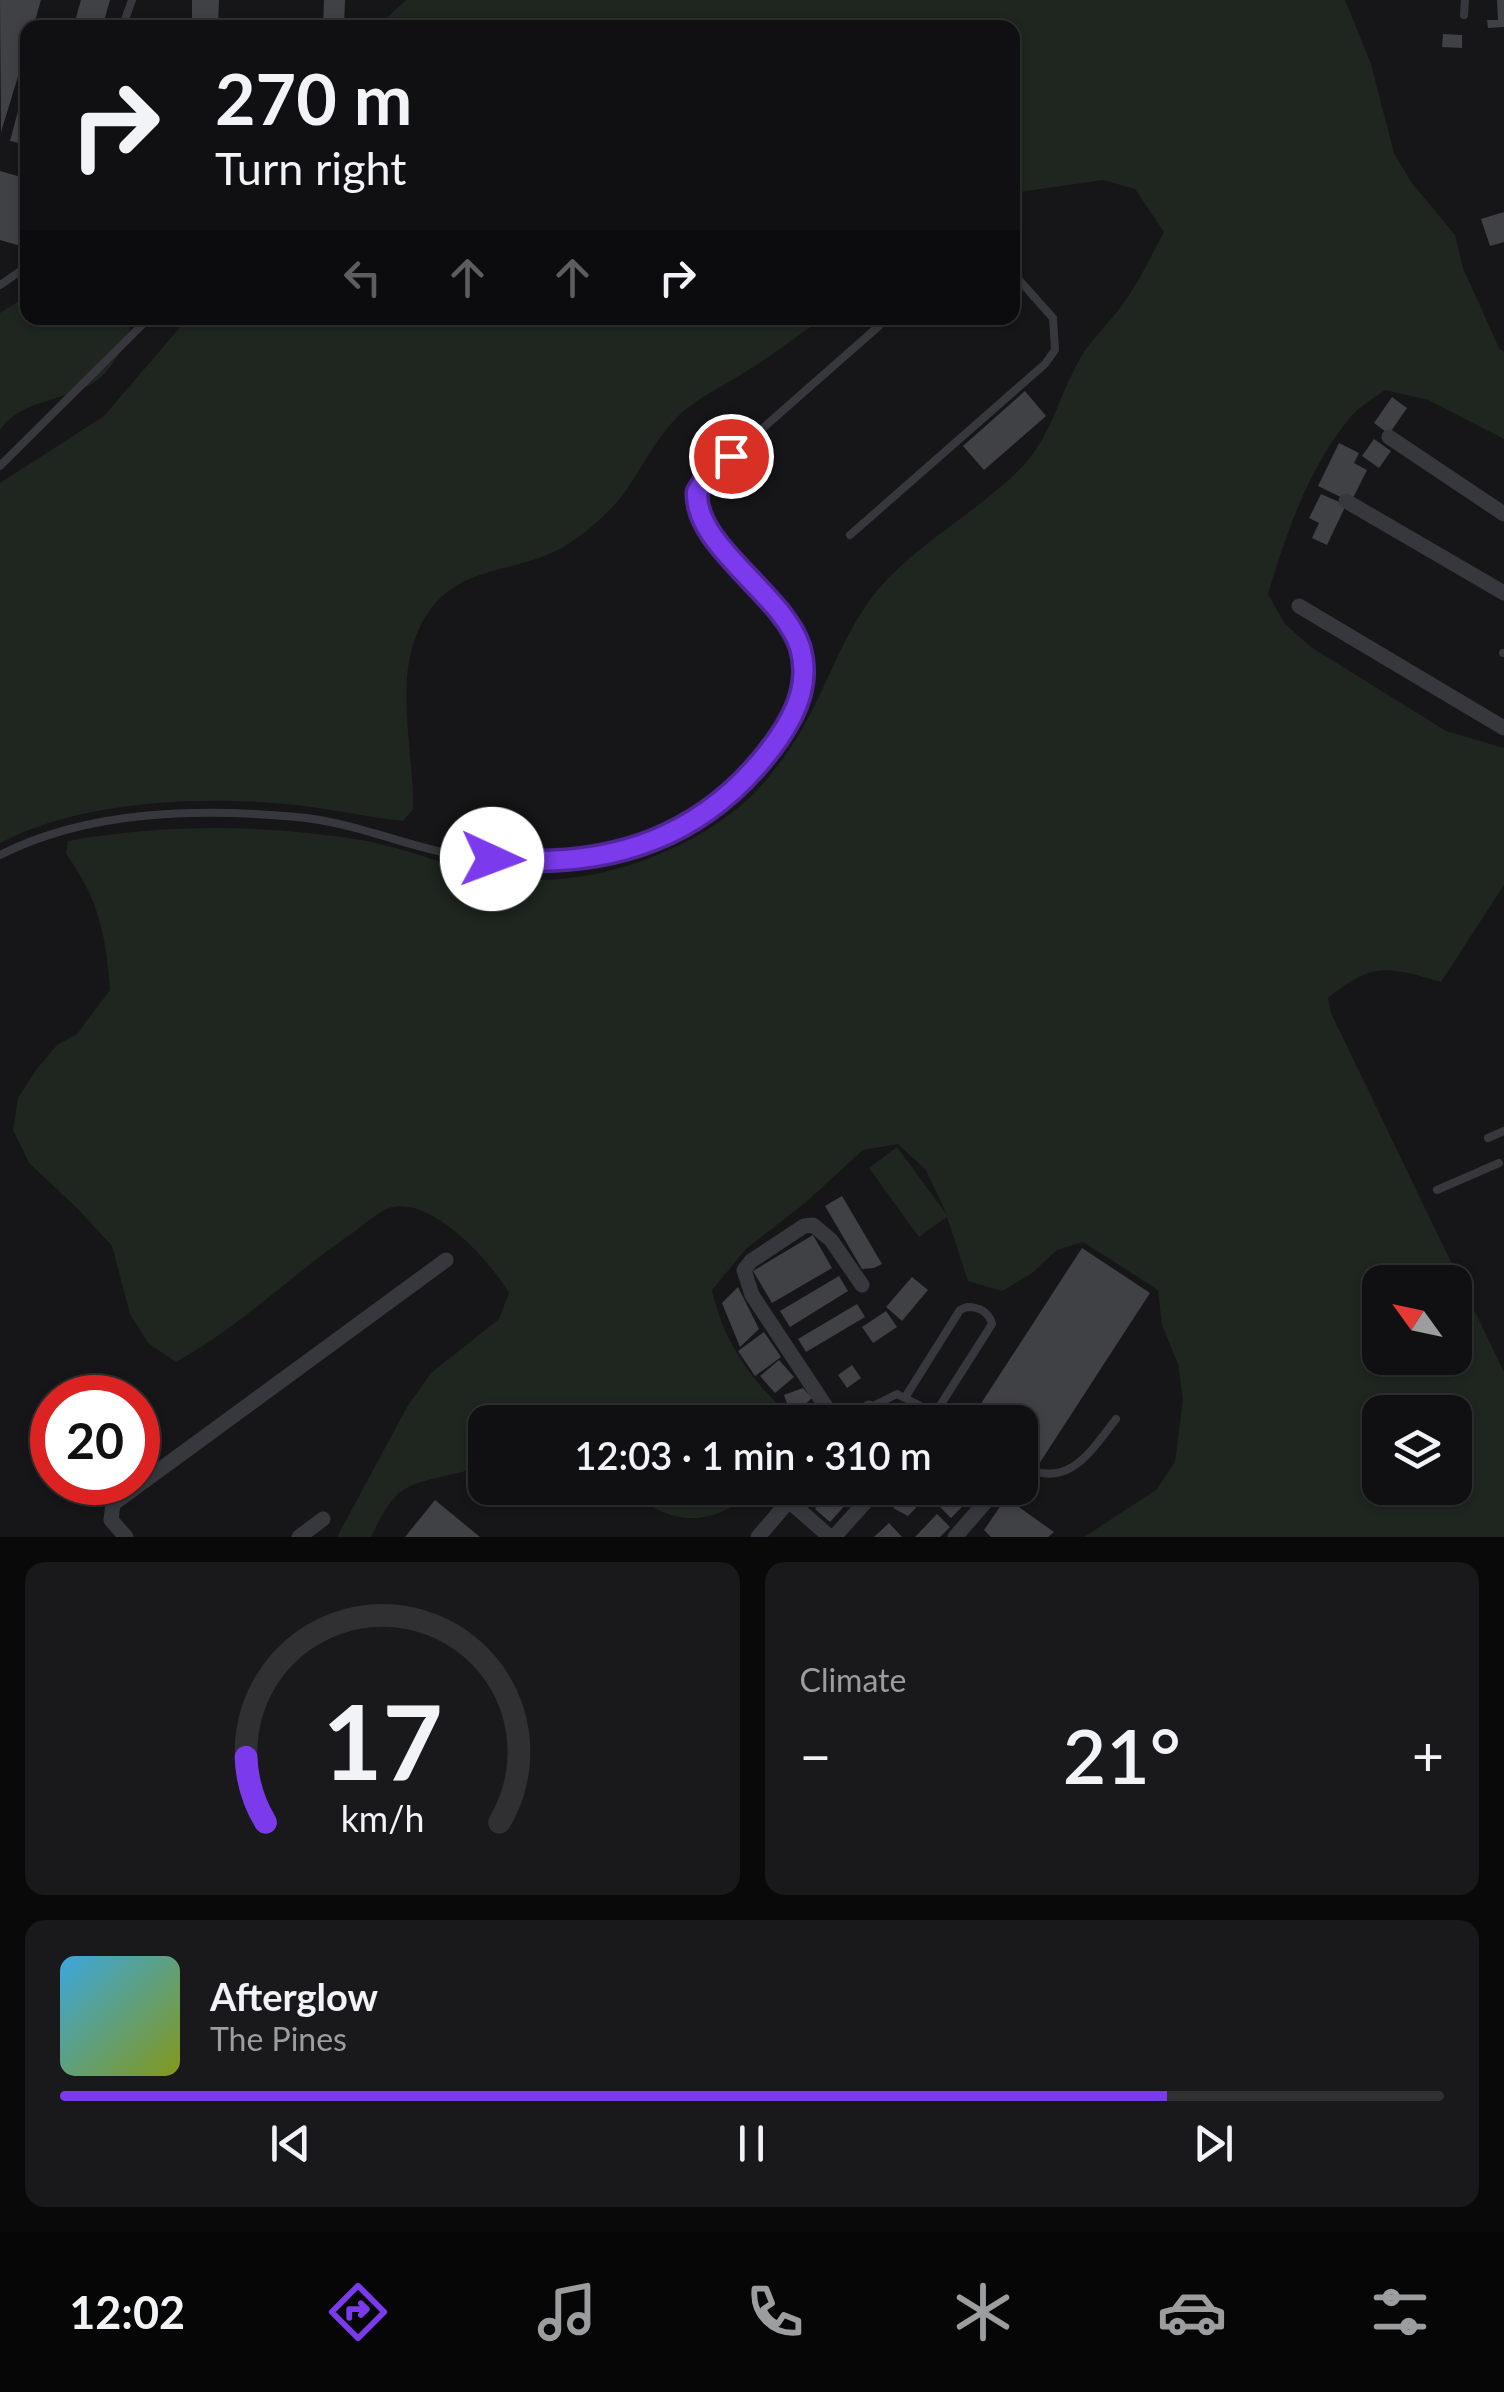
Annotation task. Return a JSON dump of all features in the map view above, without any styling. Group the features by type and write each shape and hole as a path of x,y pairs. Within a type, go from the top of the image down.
{"street":[{"path":"1389,437 1504,514"},
{"path":"1346,501 1504,592"},
{"path":"1299,606 1504,728"},
{"path":"825,1405 752,1295 744,1270 751,1260 804,1226 813,1225 832,1240 862,1285"},
{"path":"126,1537 111,1520 113,1504 446,1260"},
{"path":"758,1537 786,1505"},
{"path":"794,1505 832,1537 862,1505"},
{"path":"955,1537 983,1505"},
{"path":"299,1537 323,1519"}],"lane":[{"path":"1464,15 1465,0"},
{"path":"850,535 1045,364 1056,350 1053,318 1020,281"},
{"path":"0,466 142,325"},
{"path":"0,855 33,838 86,824 140,816 298,817 360,828 464,856 521,862 588,857 622,850 678,830 723,802 758,768 794,716 806,673 798,642 779,611 700,518 697,492 705,479 880,325"},
{"path":"1488,1138 1504,1131"},
{"path":"1437,1190 1499,1162"},
{"path":"906,1396 960,1310 967,1306 983,1311 992,1324 940,1405"},
{"path":"875,1405 897,1394 923,1405"},
{"path":"1038,1474 1051,1476 1073,1467 1116,1419"}],"shaded area":[{"path":"406,0 1345,0 1371,64 1394,153 1411,182 1455,235 1463,268 1504,352 1504,439 1428,400 1385,390 1361,407 1334,438 1291,525 1268,594 1285,624 1311,647 1446,731 1504,748 1504,885 1441,982 1382,970 1358,978 1328,998 1331,1013 1452,1265 1362,1265 1362,1375 1472,1375 1472,1306 1504,1372 1504,1537 1084,1537 1156,1490 1175,1462 1183,1399 1178,1364 1162,1325 1158,1290 1083,1242 1057,1250 1031,1274 1002,1291 968,1281 947,1217 919,1237 869,1168 897,1147 947,1215 926,1170 898,1144 863,1150 746,1249 712,1290 719,1316 736,1351 778,1405 468,1405 468,1469 402,1491 388,1506 371,1537 337,1537 407,1407 431,1373 499,1319 509,1293 474,1249 441,1221 423,1211 389,1208 222,1333 176,1362 148,1343 130,1314 112,1246 29,1163 13,1130 18,1098 36,1070 57,1045 77,1034 110,990 99,919 66,854 68,841 178,829 289,831 361,840 487,874 530,880 611,870 664,852 713,826 774,771 805,724 853,627 887,579 997,490 1037,448 1081,356 1129,296 1164,232 1135,189 1103,180 1020,192 1020,20 385,20"},
{"path":"20,300 20,325 128,325 130,330 114,362 100,378 75,392 21,411 0,430 0,313"},
{"path":"182,325 813,325 674,420 622,496 581,535 545,556 465,581 432,607 419,629 408,672 413,809 403,821 296,805 184,801 105,809 32,829 0,843 0,483 104,416"},
{"path":"648,1505 734,1505 706,1517 674,1516"}],"building":[{"path":"0,0 41,0 35,20 20,20 20,70 1,132"},
{"path":"81,0 110,0 104,20 75,20"},
{"path":"192,0 219,0 218,20 192,20"},
{"path":"324,0 345,0 344,20 323,20"},
{"path":"1497,0 1504,0 1504,27 1488,28 1487,20 1498,20"},
{"path":"1443,34 1462,35 1462,48 1442,47"},
{"path":"18,111 20,112 20,143 10,141"},
{"path":"0,171 20,177 20,246 0,240"},
{"path":"1504,212 1504,242 1490,246 1481,219"},
{"path":"1025,391 1046,416 984,470 963,446"},
{"path":"1392,397 1407,408 1389,434 1374,423"},
{"path":"1374,439 1391,451 1379,468 1362,456"},
{"path":"1339,443 1359,453 1354,463 1367,470 1351,502 1318,486"},
{"path":"1321,494 1346,505 1327,545 1312,538 1319,523 1309,518"},
{"path":"842,1196 882,1264 862,1269 825,1206"},
{"path":"813,1235 832,1268 772,1303 753,1271"},
{"path":"1082,1248 1150,1293 1038,1465 1038,1405 980,1405"},
{"path":"839,1276 848,1291 790,1327 780,1311"},
{"path":"912,1277 928,1290 902,1321 886,1307"},
{"path":"738,1287 759,1329 740,1347 722,1303"},
{"path":"857,1304 865,1317 806,1352 798,1339"},
{"path":"886,1311 897,1327 873,1343 862,1327"},
{"path":"764,1332 781,1357 755,1376 738,1351"},
{"path":"779,1360 794,1377 775,1393 760,1376"},
{"path":"852,1365 861,1378 847,1388 838,1375"},
{"path":"803,1388 812,1398 805,1405 788,1405 784,1395"},
{"path":"435,1500 480,1537 405,1537"},
{"path":"819,1505 845,1505 830,1522 815,1509"},
{"path":"896,1505 919,1505 908,1516 893,1508"},
{"path":"938,1505 964,1505 951,1518"},
{"path":"1001,1505 1016,1505 1054,1532 1048,1537 991,1537 984,1530"},
{"path":"937,1514 950,1527 940,1537 915,1537"},
{"path":"889,1523 902,1537 874,1537"}],"route":[{"path":"492,859 572,860 622,850 678,830 723,802 758,768 794,716 806,673 798,642 779,611 700,518 697,492 705,479 731,456"}]}
